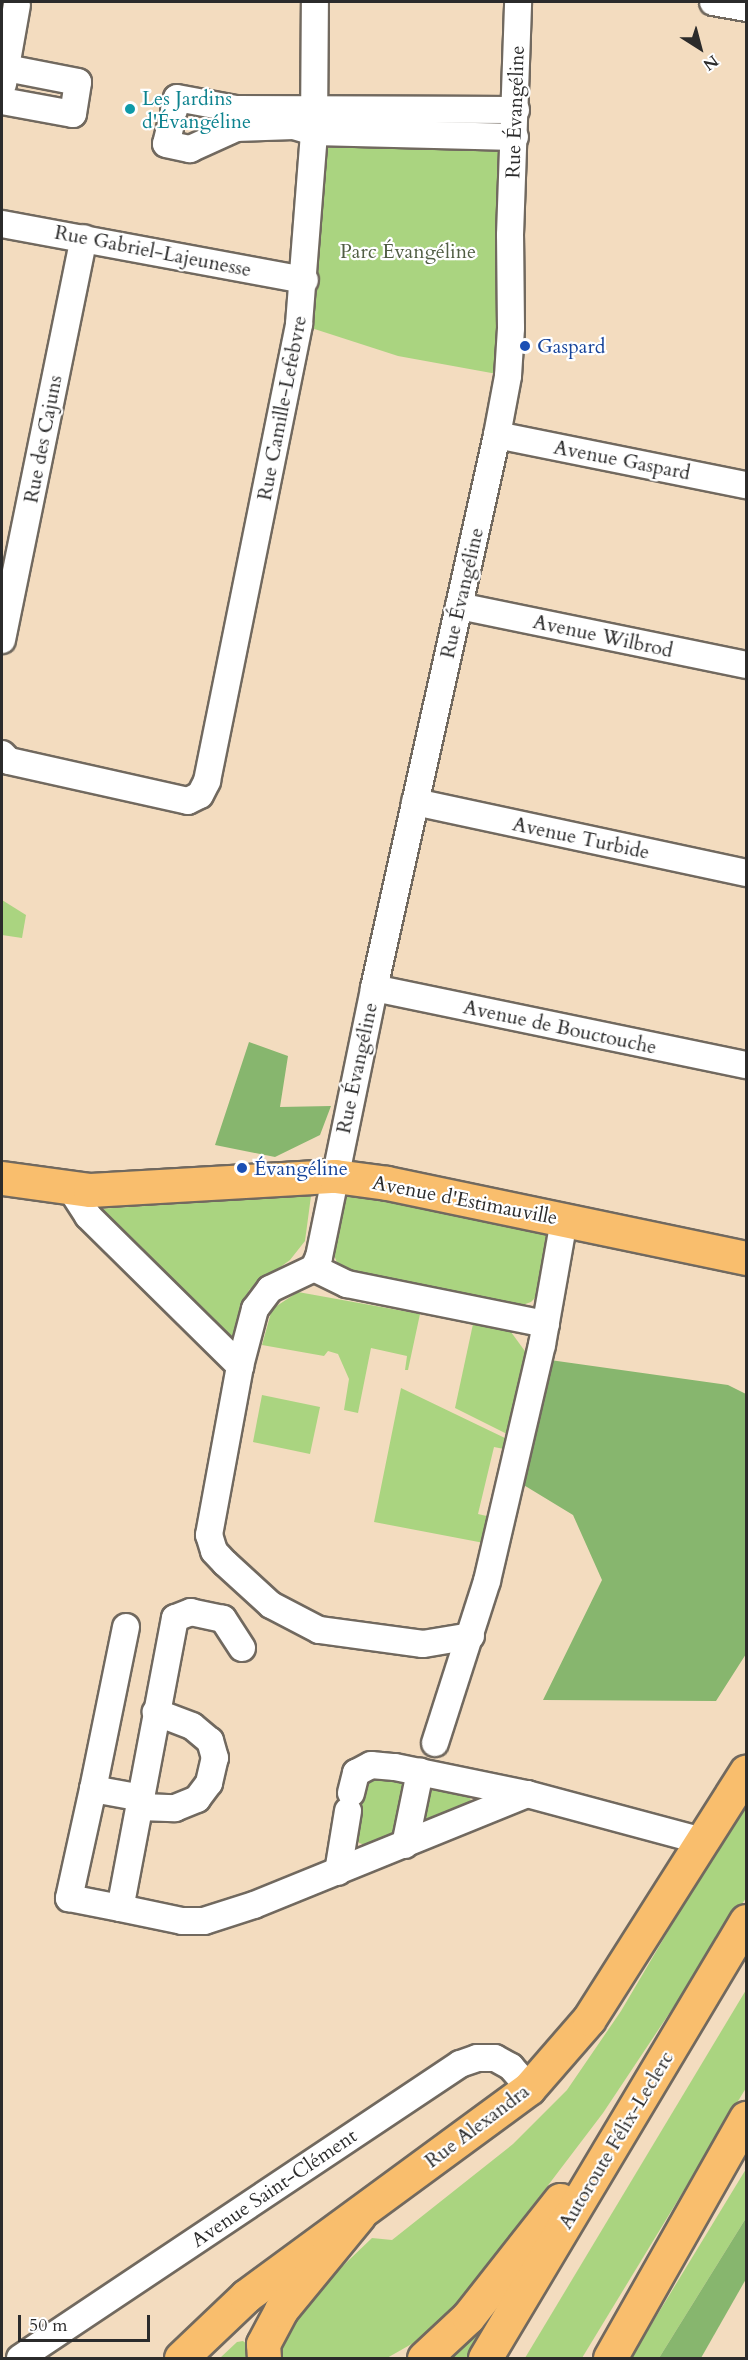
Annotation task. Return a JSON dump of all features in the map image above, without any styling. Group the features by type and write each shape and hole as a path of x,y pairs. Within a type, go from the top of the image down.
{"main road":[{"name":"Avenue d'Estimauville","path":"2,1178 90,1190 335,1176 747,1258"},
{"name":"Rue Alexandra","path":"181,2358 246,2296 530,2088 590,2019 747,1772"},
{"name":"Autoroute Félix-Leclerc","path":"485,2358 747,1921"},
{"path":"424,2358 468,2317 648,2088"},
{"path":"610,2358 747,2118"},
{"path":"264,2358 263,2344 281,2310 359,2215"}],"street":[{"name":"Rue Camille-Lefebvre","path":"2,754 9,761 188,801 200,795 207,781 239,608 275,452 305,280 314,132 315,2"},
{"name":"Rue Évangéline","path":"314,1268 508,376 518,2"},
{"path":"713,2 747,8"},
{"path":"2,93 6,57 17,5"},
{"path":"2,101 73,114 78,82 6,57"},
{"path":"515,137 314,132 294,126 236,119 177,98 166,144 190,149 236,119 314,107 516,110"},
{"name":"Rue Gabriel-Lajeunesse","path":"2,224 305,280"},
{"name":"Rue des Cajuns","path":"2,639 84,238"},
{"name":"Avenue Gaspard","path":"497,435 747,485"},
{"name":"Avenue Wilbrod","path":"459,606 747,665"},
{"name":"Avenue Turbide","path":"415,802 747,873"},
{"name":"Avenue de Bouctouche","path":"374,988 747,1065"},
{"path":"70,1188 88,1216 240,1366"},
{"path":"435,1743 471,1636 546,1324 564,1220"},
{"path":"471,1636 423,1644 319,1630 271,1605 225,1563 211,1543 209,1535 240,1366 261,1299 270,1289 314,1268 347,1284 546,1324"},
{"path":"120,1908 175,1618 191,1612 223,1619 242,1648"},
{"path":"126,1627 69,1898 183,1921 204,1921 338,1872 527,1794"},
{"path":"93,1789 141,1802 175,1808 197,1798 209,1783 215,1758 210,1742 192,1726 156,1712"},
{"path":"338,1872 357,1773 371,1765 420,1772 527,1794 702,1841"},
{"path":"405,1845 420,1772"},
{"name":"Avenue Saint-Clément","path":"15,2355 460,2064 477,2058 495,2058 511,2067 530,2088"}],"green space":[{"name":"Parc Évangéline","path":"314,132 515,137 508,376 398,356 299,324"},
{"path":"2,900 26,915 22,938 2,935"},
{"path":"249,1042 288,1056 280,1107 331,1106 320,1135 275,1157 215,1145"},
{"path":"311,1196 305,1241 290,1260 249,1290 234,1338 226,1337 97,1209"},
{"path":"345,1196 445,1211 546,1233 551,1238 540,1293 531,1302 517,1307 351,1274 337,1263 332,1249"},
{"path":"298,1292 420,1314 408,1370 405,1370 407,1356 371,1348 358,1413 344,1410 349,1379 338,1354 328,1351 324,1356 262,1345 272,1309"},
{"path":"473,1324 511,1332 527,1354 509,1435 455,1408"},
{"path":"550,1360 728,1385 746,1394 746,1654 716,1701 543,1700 602,1580 573,1515 522,1484"},
{"path":"401,1388 507,1439 504,1449 494,1447 478,1514 491,1517 484,1543 374,1522"},
{"path":"262,1395 320,1407 310,1454 253,1442"},
{"path":"406,1774 401,1833 368,1846 359,1843 352,1831 363,1780 366,1776"},
{"path":"420,1785 470,1792 471,1807 420,1827"},
{"path":"746,1799 746,1898 603,2113 461,2300 431,2333 387,2358 274,2358 282,2324 372,2238 392,2240 513,2144 567,2090 621,2011"},
{"path":"746,1990 746,2088 582,2358 525,2358"},
{"path":"746,2169 746,2218 659,2358 631,2358"},
{"path":"746,2218 746,2279 701,2358 659,2358"},
{"path":"515,2271 476,2358 437,2358"},
{"path":"243,2341 248,2345 248,2358 220,2358 237,2342"}],"place":[{"name":"Les Jardins d'Évangéline","path":"130,109"},
{"name":"Gaspard","path":"525,346"},
{"name":"Évangéline","path":"242,1168"}]}
